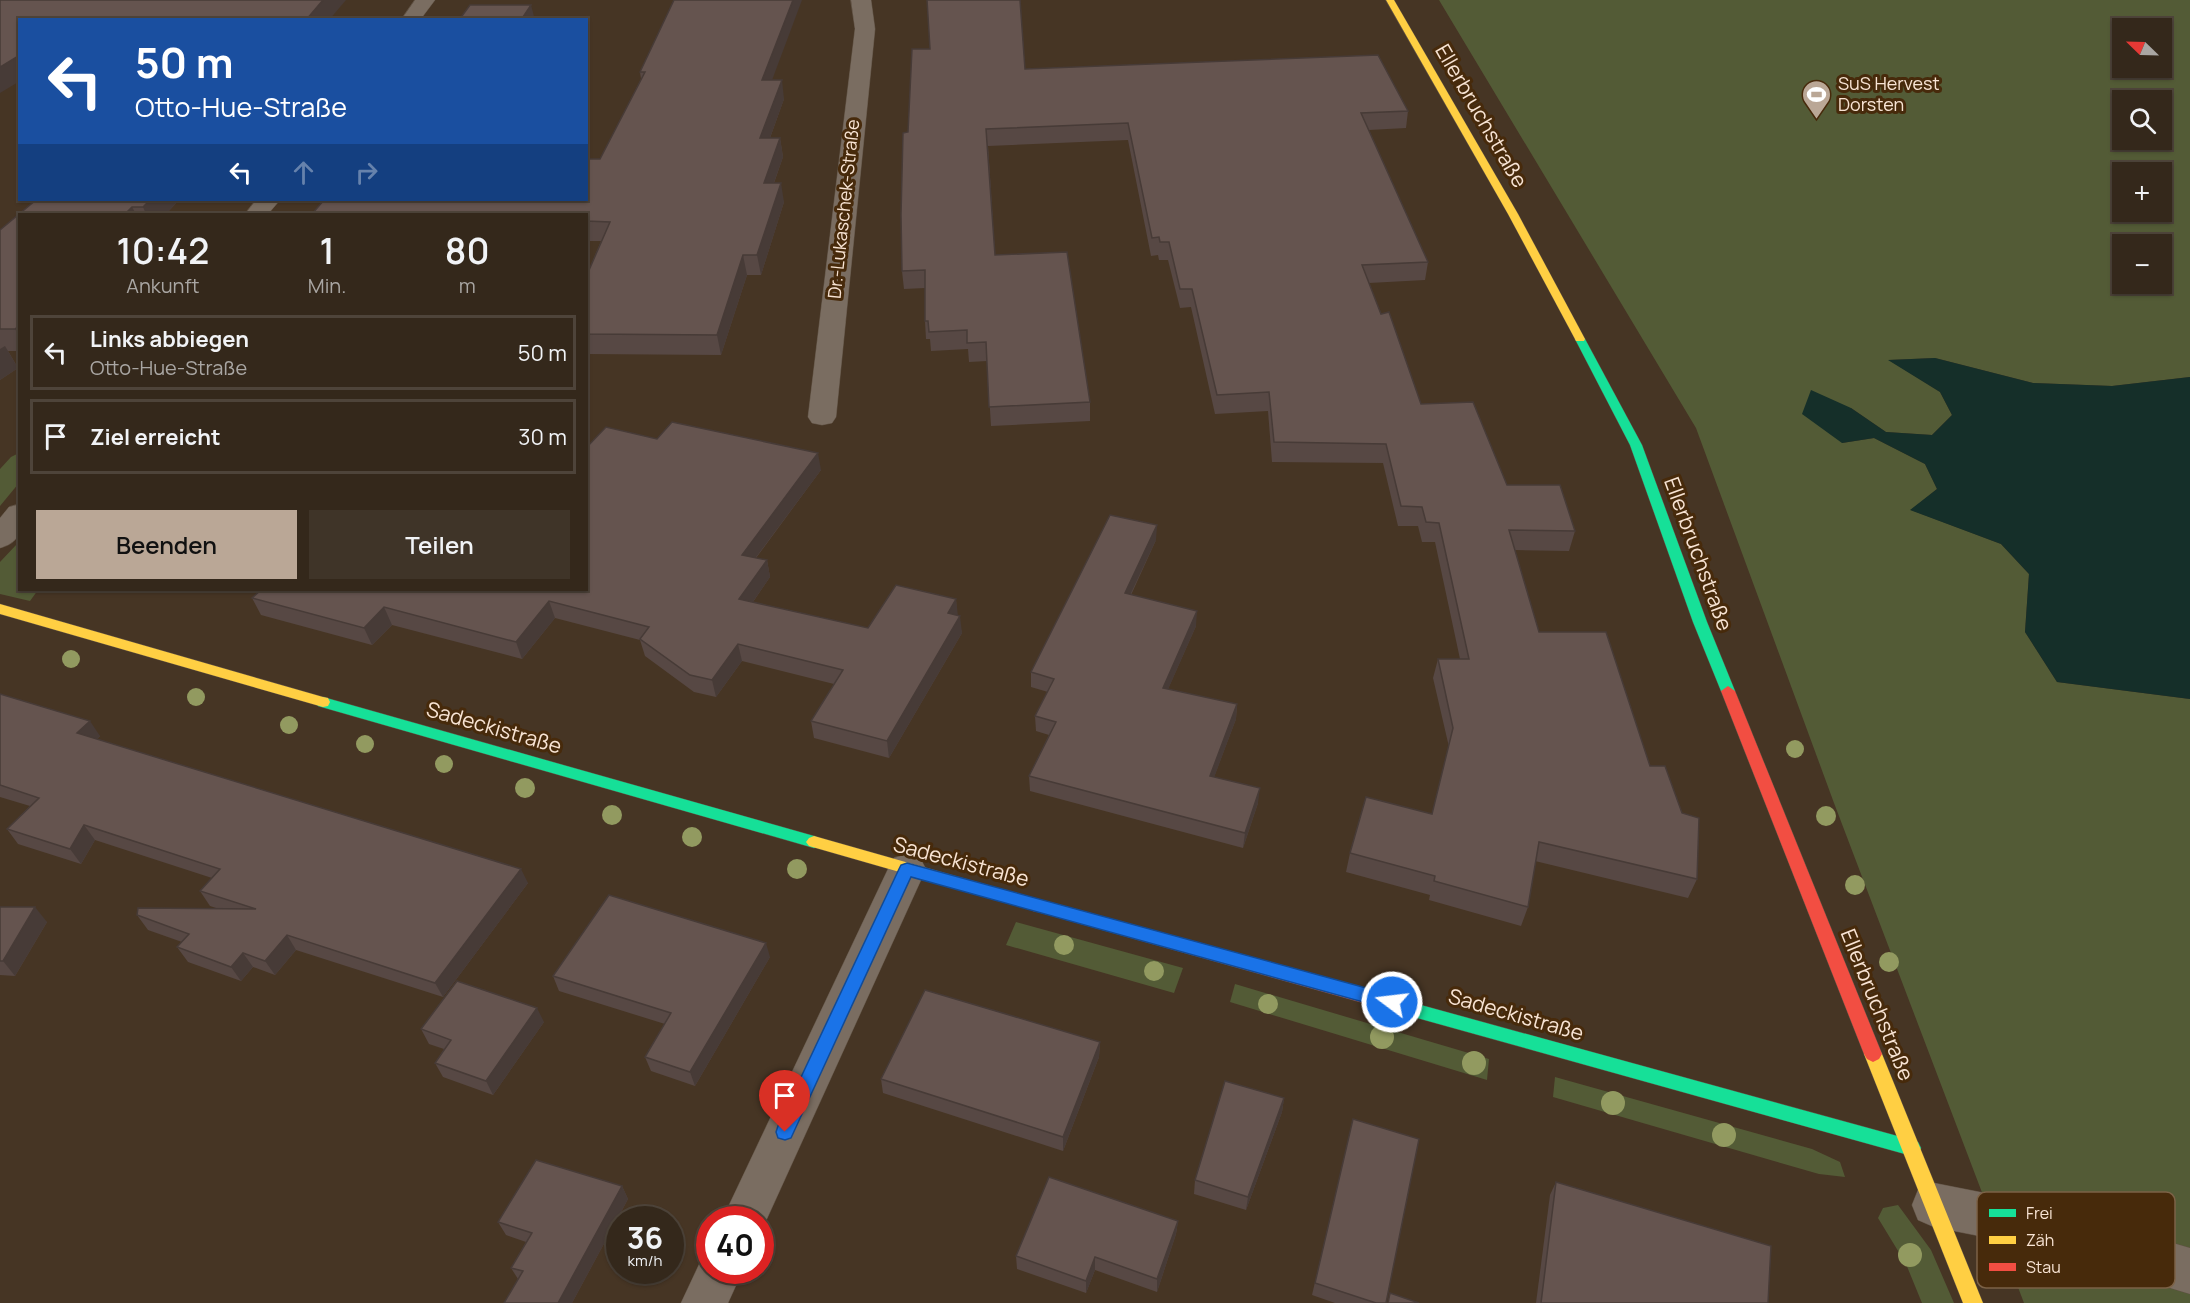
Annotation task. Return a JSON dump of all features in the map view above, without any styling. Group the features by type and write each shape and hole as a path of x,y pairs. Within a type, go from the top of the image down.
{"street":[{"path":"412,18 425,0"},
{"name":"Dr.-Lukaschek-Straße","path":"822,417 865,28 861,0"},
{"name":"Ellerbruchstraße","path":"1390,0 1513,214 1636,445 1700,622 1973,1303"},
{"path":"257,213 267,201"},
{"path":"0,538 18,516"},
{"name":"Sadeckistraße","path":"0,609 907,869 1912,1148"},
{"path":"751,1206 907,869"},
{"path":"1934,1204 1977,1213"},
{"path":"2175,1267 2190,1271"},
{"path":"704,1303 713,1284"}],"green space":[{"path":"1439,0 2190,0 2190,377 2112,386 2033,383 1935,358 1889,360 1940,392 1952,415 1932,435 1886,432 1851,408 1842,443 1874,438 1925,464 1937,489 1911,510 2001,544 2029,574 2025,632 2057,682 2190,699 2190,1303 2024,1303 2018,1288 2175,1288 2175,1192 1982,1192 1834,803 1696,428"},
{"path":"18,454 18,484 0,506 0,469 11,457"},
{"path":"18,544 18,591 37,591 30,601 0,594 0,562"},
{"path":"1016,922 1183,968 1174,993 1006,945"},
{"path":"1235,984 1489,1059 1487,1080 1230,1002"},
{"path":"1555,1077 1812,1149 1840,1162 1845,1177 1819,1174 1553,1097"},
{"path":"1898,1205 1931,1250 1954,1303 1922,1303 1906,1264 1878,1218 1883,1208"}],"water":[{"path":"1935,358 2033,383 2112,386 2190,377 2190,699 2057,682 2025,632 2029,574 2001,544 1910,510 1937,489 1925,464 1874,438 1842,443 1802,414 1811,390 1851,408 1886,432 1932,435 1952,415 1940,392 1888,360"}],"building":[{"path":"0,0 323,0 308,18 18,18 18,56 0,67"},
{"path":"674,0 793,0 762,80 782,80 760,138 780,138 764,183 781,183 757,255 743,255 717,335 588,334 588,272 610,222 588,221 588,213 313,213 323,201 588,201 588,159 600,159 645,72 640,72"},
{"path":"927,0 1020,0 1025,69 1378,55 1408,111 1361,113 1428,262 1362,265 1381,314 1389,312 1421,404 1473,402 1507,485 1560,485 1575,531 1509,530 1539,632 1606,632 1650,766 1665,766 1682,813 1699,818 1697,879 1539,842 1528,907 1434,881 1435,876 1350,853 1366,797 1432,814 1453,728 1438,659 1469,659 1439,523 1426,522 1422,507 1401,506 1386,444 1274,442 1269,392 1217,395 1192,289 1180,289 1169,242 1160,242 1159,237 1152,238 1128,123 986,129 995,255 1067,252 1090,402 989,407 986,342 967,343 967,330 929,332 928,321 925,321 925,270 902,271 903,133 908,132 912,49 930,49"},
{"path":"470,5 531,5 522,18 460,18"},
{"path":"35,201 149,201 143,207 132,207 126,213 20,213"},
{"path":"18,215 18,327 15,329 0,329 0,230"},
{"path":"672,422 818,453 742,555 767,560 739,599 868,628 896,585 956,599 948,613 960,616 887,741 811,721 843,670 738,644 712,680 690,675 640,639 649,627 549,601 516,642 384,607 364,628 252,598 260,591 588,591 588,446 606,427 657,439"},
{"path":"1110,515 1157,525 1125,593 1197,611 1163,688 1237,704 1210,776 1260,788 1245,833 1029,776 1056,722 1035,716 1054,679 1031,672"},
{"path":"0,694 90,721 77,733 521,869 435,983 287,935 265,961 243,953 231,967 177,947 189,934 137,915 138,908 256,909 200,891 220,869 84,825 70,849 7,829 39,798 0,785"},
{"path":"609,895 766,943 690,1072 645,1057 671,1013 553,976"},
{"path":"0,907 35,907 3,961 0,961"},
{"path":"457,981 537,1008 486,1081 435,1063 451,1040 421,1029"},
{"path":"925,990 1100,1042 1063,1137 881,1079"},
{"path":"1225,1081 1284,1098 1248,1197 1195,1180"},
{"path":"1353,1119 1419,1139 1386,1303 1376,1303 1315,1283"},
{"path":"536,1160 622,1186 611,1206 606,1206 606,1215 558,1303 504,1303 523,1271 511,1268 532,1233 498,1222"},
{"path":"1049,1177 1178,1221 1157,1279 1095,1257 1086,1281 1016,1256"},
{"path":"1556,1182 1771,1246 1768,1303 1541,1303"},
{"path":"1390,1293 1419,1303 1388,1303"}],"traffic: fast":[{"path":"1580,339 1636,445 1700,622 1728,691"},
{"path":"323,702 814,842"},
{"path":"1410,1009 1912,1148"}],"traffic: slow":[{"path":"1390,0 1513,214 1580,339"},
{"path":"0,609 323,702"},
{"path":"814,842 1039,906"},
{"path":"1873,1054 1973,1303"}],"traffic: jam":[{"path":"1728,691 1873,1054"},
{"path":"1039,906 1410,1009"}],"place":[{"name":"SuS Hervest Dorsten","path":"1817,120"}],"route":[{"path":"785,1132 907,869 1392,1002"}]}
